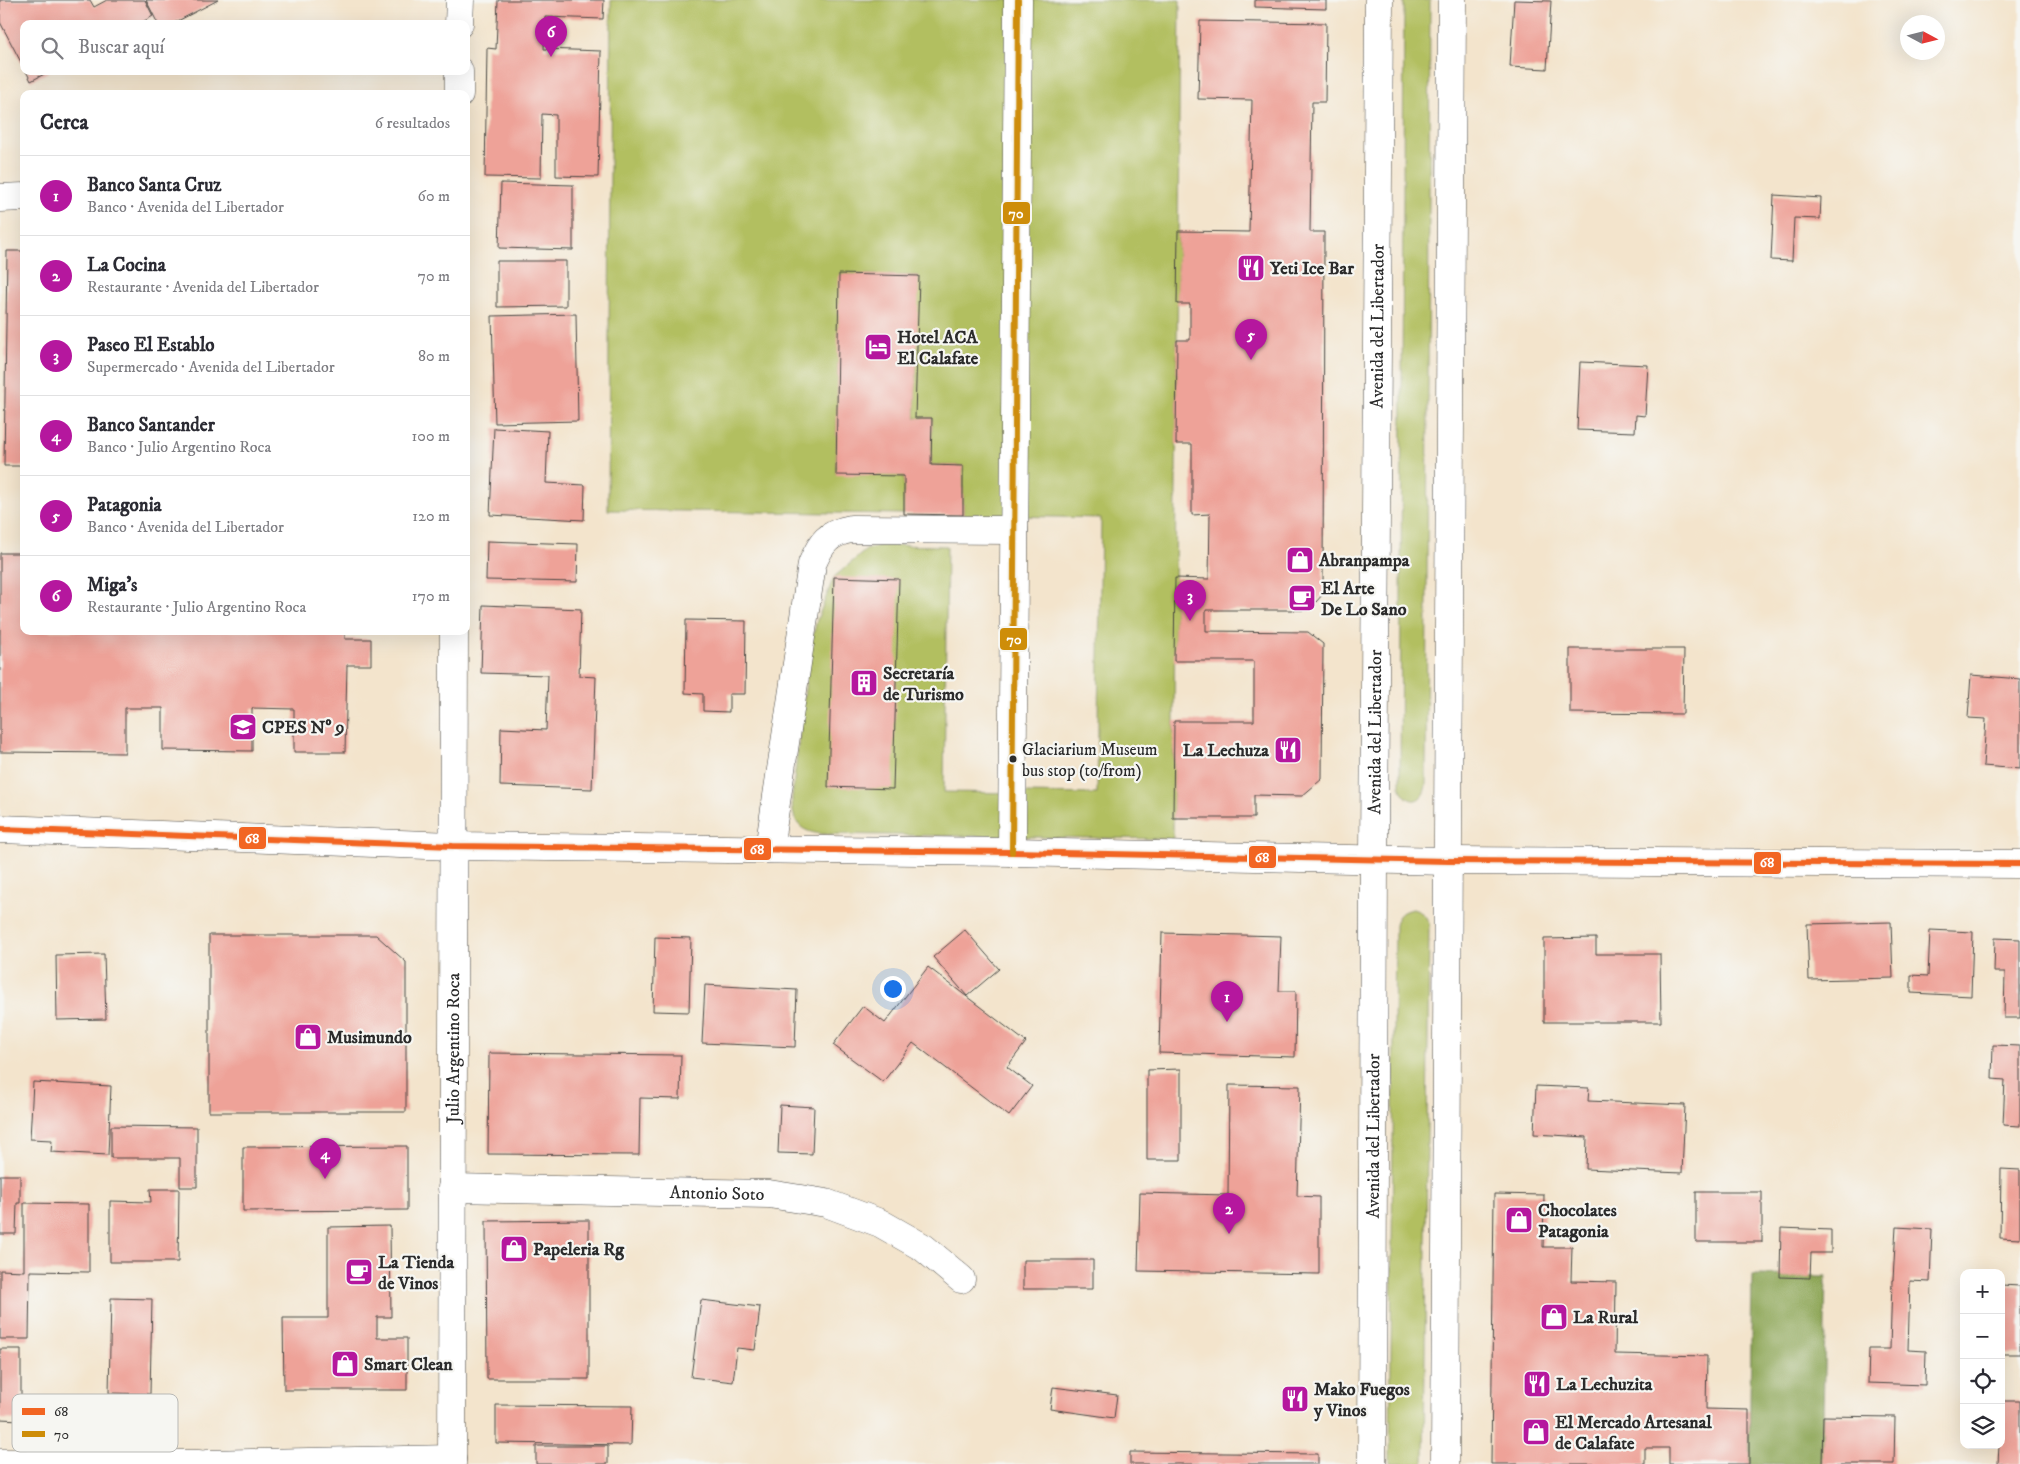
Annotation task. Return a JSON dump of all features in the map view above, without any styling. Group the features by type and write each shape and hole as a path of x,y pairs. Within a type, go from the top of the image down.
{"street":[{"path":"459,20 460,0"},
{"path":"1012,852 1018,0"},
{"name":"Avenida del Libertador","path":"1372,1464 1379,0"},
{"path":"1445,1464 1452,0"},
{"path":"459,75 459,90"},
{"path":"0,198 20,198"},
{"path":"769,848 812,564 822,544 826,539 839,531 851,530 1014,530"},
{"name":"Julio Argentino Roca","path":"452,1461 454,635"},
{"path":"0,829 452,846 769,848 1449,861 2020,864"},
{"name":"Antonio Soto","path":"452,1188 769,1194 826,1204 880,1223 924,1248 960,1279"},
{"path":"207,1464 452,1461"},
{"path":"0,1464 199,1464"}],"green space":[{"path":"611,0 1180,0 1173,839 821,834 806,830 798,823 793,812 792,797 810,648 817,620 834,577 866,550 881,545 947,546 944,792 1097,794 1101,518 963,515 963,466 931,465 932,418 915,418 918,276 840,274 836,474 904,476 904,514 608,510"},
{"path":"1404,0 1430,0 1426,785 1421,797 1414,800 1402,792 1400,786"},
{"path":"1413,909 1423,914 1429,924 1424,1464 1390,1464 1395,925 1401,914"},
{"path":"1752,1275 1826,1276 1822,1464 1749,1464"}],"building":[{"path":"0,0 90,0 94,7 107,0 145,0 153,16 146,20 20,20 20,60 0,22"},
{"path":"146,0 218,0 180,20 156,20"},
{"path":"498,0 604,0 603,19 545,17 544,49 601,51 598,177 556,176 556,115 542,114 541,178 485,177 487,48 496,49"},
{"path":"1255,0 1326,0 1326,9 1255,7"},
{"path":"1514,0 1551,1 1547,69 1510,67"},
{"path":"1200,21 1326,23 1325,102 1312,102 1310,232 1324,232 1323,594 1309,610 1206,610 1206,631 1308,632 1323,644 1322,779 1302,796 1254,795 1254,818 1173,818 1174,721 1254,721 1254,661 1174,661 1175,578 1209,579 1210,514 1192,515 1192,444 1176,444 1177,340 1190,340 1190,304 1177,304 1178,231 1249,232 1252,100 1198,99"},
{"path":"28,75 42,75 31,81"},
{"path":"501,183 573,185 573,250 499,248"},
{"path":"1774,195 1821,198 1820,219 1794,218 1792,261 1771,260"},
{"path":"7,251 20,251 20,466 4,466"},
{"path":"497,261 566,261 566,306 497,307"},
{"name":"Hotel ACA El Calafate","path":"839,274 919,276 915,418 932,418 931,465 963,466 963,515 904,514 904,476 836,475"},
{"path":"576,314 578,421 495,423 492,316"},
{"path":"1580,362 1648,365 1645,416 1636,415 1635,432 1577,430"},
{"path":"494,428 548,431 546,483 585,485 584,520 490,515"},
{"path":"487,541 578,544 577,582 486,580"},
{"path":"0,553 20,553 20,635 345,635 345,639 371,639 371,665 347,665 345,752 294,752 294,709 252,708 252,751 163,750 163,708 125,708 125,753 0,752"},
{"name":"Secretaría de Turismo","path":"834,577 899,579 893,789 828,787"},
{"path":"483,605 581,609 579,676 596,677 592,789 500,786 501,728 546,730 548,675 481,673"},
{"path":"686,620 746,621 745,694 729,694 729,712 703,711 703,694 685,693"},
{"path":"1570,649 1684,649 1683,714 1570,713"},
{"path":"1971,675 2020,679 2020,769 1983,766 1986,719 1968,718"},
{"path":"1891,922 1893,978 1809,980 1807,924"},
{"path":"965,930 999,969 967,996 933,957"},
{"path":"1930,930 1973,932 1971,996 1911,993 1911,975 1928,976"},
{"path":"1162,933 1281,936 1279,991 1296,991 1295,1057 1159,1053"},
{"name":"Musimundo","path":"209,935 376,935 406,962 406,1112 209,1112"},
{"path":"655,937 691,938 689,1012 653,1011"},
{"path":"1596,938 1596,954 1660,954 1661,1022 1544,1022 1544,939"},
{"path":"1995,938 2020,939 2020,1018 2004,1018 2005,972 1994,972"},
{"path":"104,954 106,1019 57,1020 56,955"},
{"path":"928,967 1026,1042 1007,1067 1032,1086 1009,1116 913,1043 883,1082 833,1045 863,1006 885,1023"},
{"path":"705,985 797,990 795,1047 702,1043"},
{"path":"1993,1045 2020,1046 2020,1126 2003,1125 2005,1080 1992,1079"},
{"path":"489,1053 681,1055 680,1099 640,1098 639,1155 488,1154"},
{"path":"1181,1069 1181,1160 1147,1160 1147,1070"},
{"path":"33,1082 111,1086 108,1155 51,1152 52,1140 30,1139"},
{"path":"1229,1085 1300,1086 1297,1196 1319,1197 1319,1274 1138,1271 1140,1193 1228,1195"},
{"path":"1536,1086 1589,1088 1588,1101 1685,1105 1682,1173 1586,1169 1587,1137 1534,1134"},
{"path":"780,1105 814,1107 812,1154 778,1153"},
{"path":"111,1126 197,1127 197,1187 180,1187 180,1158 111,1158"},
{"path":"407,1146 407,1210 243,1211 243,1147"},
{"path":"2001,1169 2020,1170 2020,1239 2000,1238"},
{"path":"0,1175 20,1175 20,1203 17,1203 16,1234 0,1234"},
{"path":"150,1189 179,1189 178,1262 110,1262 110,1201 151,1202"},
{"path":"1696,1192 1762,1192 1762,1242 1696,1242"},
{"path":"1494,1194 1544,1195 1543,1247 1572,1247 1571,1281 1616,1282 1615,1354 1707,1356 1706,1409 1749,1410 1749,1464 1669,1464 1669,1448 1645,1448 1645,1464 1491,1464"},
{"path":"24,1203 89,1204 89,1272 30,1271 29,1339 0,1339 0,1270 24,1271"},
{"path":"589,1220 589,1379 487,1379 486,1221"},
{"path":"390,1226 391,1317 377,1317 377,1338 407,1338 407,1390 284,1390 283,1318 328,1318 328,1227"},
{"path":"1896,1227 1932,1229 1930,1282 1910,1281 1908,1350 1926,1351 1925,1385 1868,1383 1869,1349 1890,1349"},
{"path":"1781,1228 1831,1230 1831,1253 1811,1253 1810,1278 1780,1277"},
{"path":"1023,1260 1093,1260 1093,1289 1023,1289"},
{"path":"2005,1285 2020,1286 2020,1354 2005,1354"},
{"path":"111,1298 152,1299 150,1394 109,1393"},
{"path":"701,1300 760,1307 755,1350 737,1348 733,1382 691,1377"},
{"path":"0,1349 21,1349 21,1394 12,1394 12,1420 0,1419"},
{"path":"1053,1387 1117,1395 1114,1418 1050,1409"},
{"path":"2005,1401 2020,1401 2020,1464 1998,1464 1999,1449 2005,1449"},
{"path":"496,1405 632,1406 631,1445 496,1443"},
{"path":"1823,1416 1895,1417 1894,1464 1822,1464"},
{"path":"536,1446 608,1446 608,1464 536,1464"},
{"path":"1130,1452 1318,1454 1318,1464 1130,1464"}],"transit line":[{"name":"70","path":"1012,852 1018,0"},
{"name":"68","path":"0,829 453,846 1012,852 1449,861 2020,864"}],"place":[{"name":"Miga's","path":"551,57"},
{"name":"Yeti Ice Bar","path":"1251,268"},
{"name":"Hotel ACA El Calafate","path":"878,347"},
{"name":"Patagonia","path":"1251,360"},
{"name":"Abranpampa","path":"1300,560"},
{"name":"El Arte De Lo Sano","path":"1302,598"},
{"name":"Paseo El Establo","path":"1190,621"},
{"name":"Secretaría de Turismo","path":"864,683"},
{"name":"CPES Nº 9","path":"243,727"},
{"name":"La Lechuza","path":"1288,750"},
{"name":"Glaciarium Museum bus stop (to/from)","path":"1013,759"},
{"name":"Banco Santa Cruz","path":"1227,1022"},
{"name":"Musimundo","path":"308,1037"},
{"name":"Banco Santander","path":"325,1179"},
{"name":"Chocolates Patagonia","path":"1519,1220"},
{"name":"La Cocina","path":"1229,1234"},
{"name":"Papeleria Rg","path":"514,1249"},
{"name":"La Tienda de Vinos","path":"359,1272"},
{"name":"La Rural","path":"1554,1317"},
{"name":"Smart Clean","path":"345,1364"},
{"name":"La Lechuzita","path":"1537,1384"},
{"name":"Mako Fuegos y Vinos","path":"1295,1399"},
{"name":"El Mercado Artesanal de Calafate","path":"1536,1432"}]}
